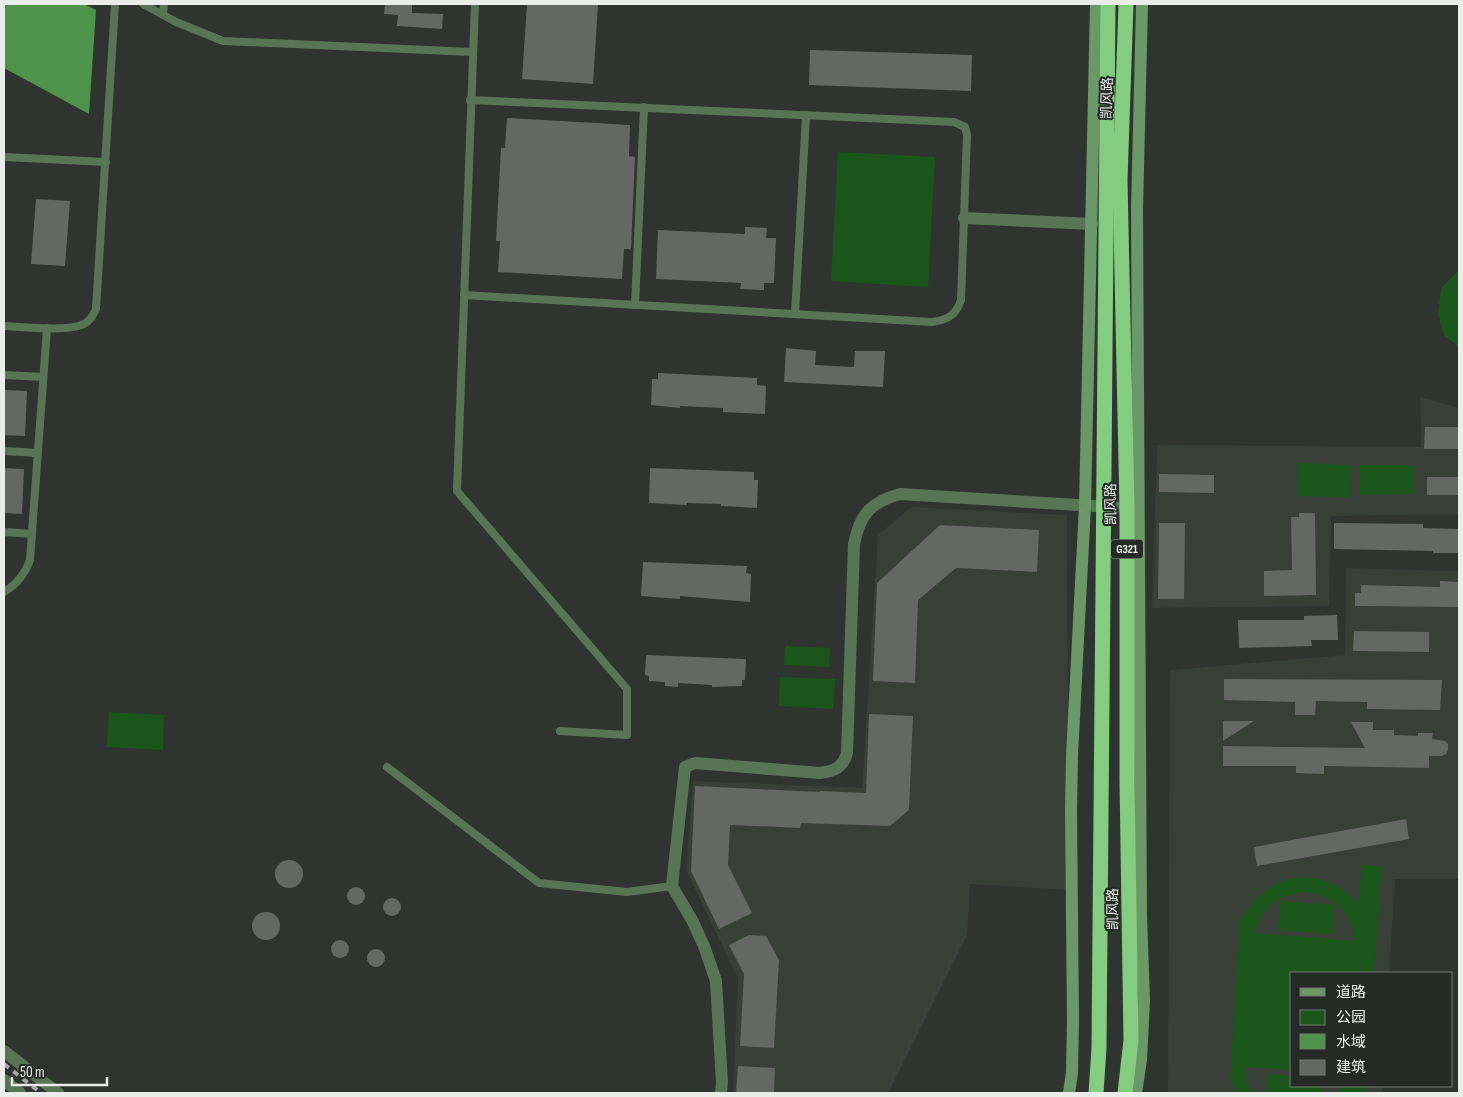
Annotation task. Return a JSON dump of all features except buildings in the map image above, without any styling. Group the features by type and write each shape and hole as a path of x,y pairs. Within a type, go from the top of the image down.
{"highway":[{"name":"凯风路","path":"1096,1093 1099,1048 1108,4"},
{"name":"凯风路","path":"1125,1093 1131,1040 1127,780 1127,508 1120,180 1126,4"}],"street":[{"path":"1070,1093 1073,1020 1072,754 1085,506 1096,4"},
{"path":"1136,1093 1141,1060 1144,1001 1140,906 1137,210 1142,4"},
{"path":"964,218 1092,224"},
{"path":"721,1093 716,981 704,946 692,920 672,886 683,772 686,766 694,763 820,773 836,770 842,764 847,753 854,544 859,526 868,509 881,500 900,494 1127,508"},
{"path":"4,1051 58,1093"},
{"path":"4,1080 20,1093"}],"lane":[{"path":"4,326 76,327 82,325 93,316 96,309 115,4"},
{"path":"143,4 176,22 224,41 472,52"},
{"path":"163,15 164,4"},
{"path":"475,4 457,491 627,689 627,736 560,731"},
{"path":"464,295 932,322 950,317 956,312 960,300 967,132 962,124 954,122 470,100"},
{"path":"635,305 644,108"},
{"path":"795,314 806,115"},
{"path":"4,157 106,162"},
{"path":"4,592 15,584 27,569 30,560 47,328"},
{"path":"4,375 43,378"},
{"path":"4,451 38,453"},
{"path":"4,532 32,534"},
{"path":"387,767 539,883 627,892 672,886"}],"shaded area":[{"path":"1420,397 1459,408 1459,515 1331,516 1329,606 1152,608 1157,445 1421,447"},
{"path":"911,507 1067,515 1069,890 970,884 967,935 888,1093 733,1093 738,978 686,870 693,781 862,788 878,535"},
{"path":"1346,568 1459,571 1459,879 1395,879 1389,972 1290,972 1290,1087 1382,1087 1382,1093 1168,1093 1170,670 1345,655"}],"green space":[{"path":"838,152 935,157 928,287 831,281"},
{"path":"1459,270 1459,347 1444,335 1438,315 1441,288"},
{"path":"1298,463 1351,465 1350,497 1297,496"},
{"path":"1359,465 1413,465 1413,494 1360,495"},
{"path":"785,646 830,648 829,667 784,665"},
{"path":"780,677 835,679 833,709 779,706"},
{"path":"109,712 164,715 163,750 107,747"},
{"path":"1362,865 1382,866 1374,972 1290,972 1290,1070 1246,1067 1247,1082 1253,1093 1237,1093 1230,1079 1240,921 1252,903 1261,894 1286,880 1312,878 1337,886 1358,904","holes":["1307,892 1326,897 1346,914 1355,941 1255,933 1262,915 1273,903 1280,899 1289,895"]},
{"path":"1280,901 1335,905 1332,934 1278,930"},
{"path":"1268,1074 1290,1076 1290,1087 1322,1087 1321,1093 1266,1093"},
{"path":"1342,1087 1365,1087 1364,1093 1339,1093"}],"water":[{"path":"4,4 84,4 96,10 89,114 4,68"}],"railway":[{"path":"4,1064 41,1093"}]}
